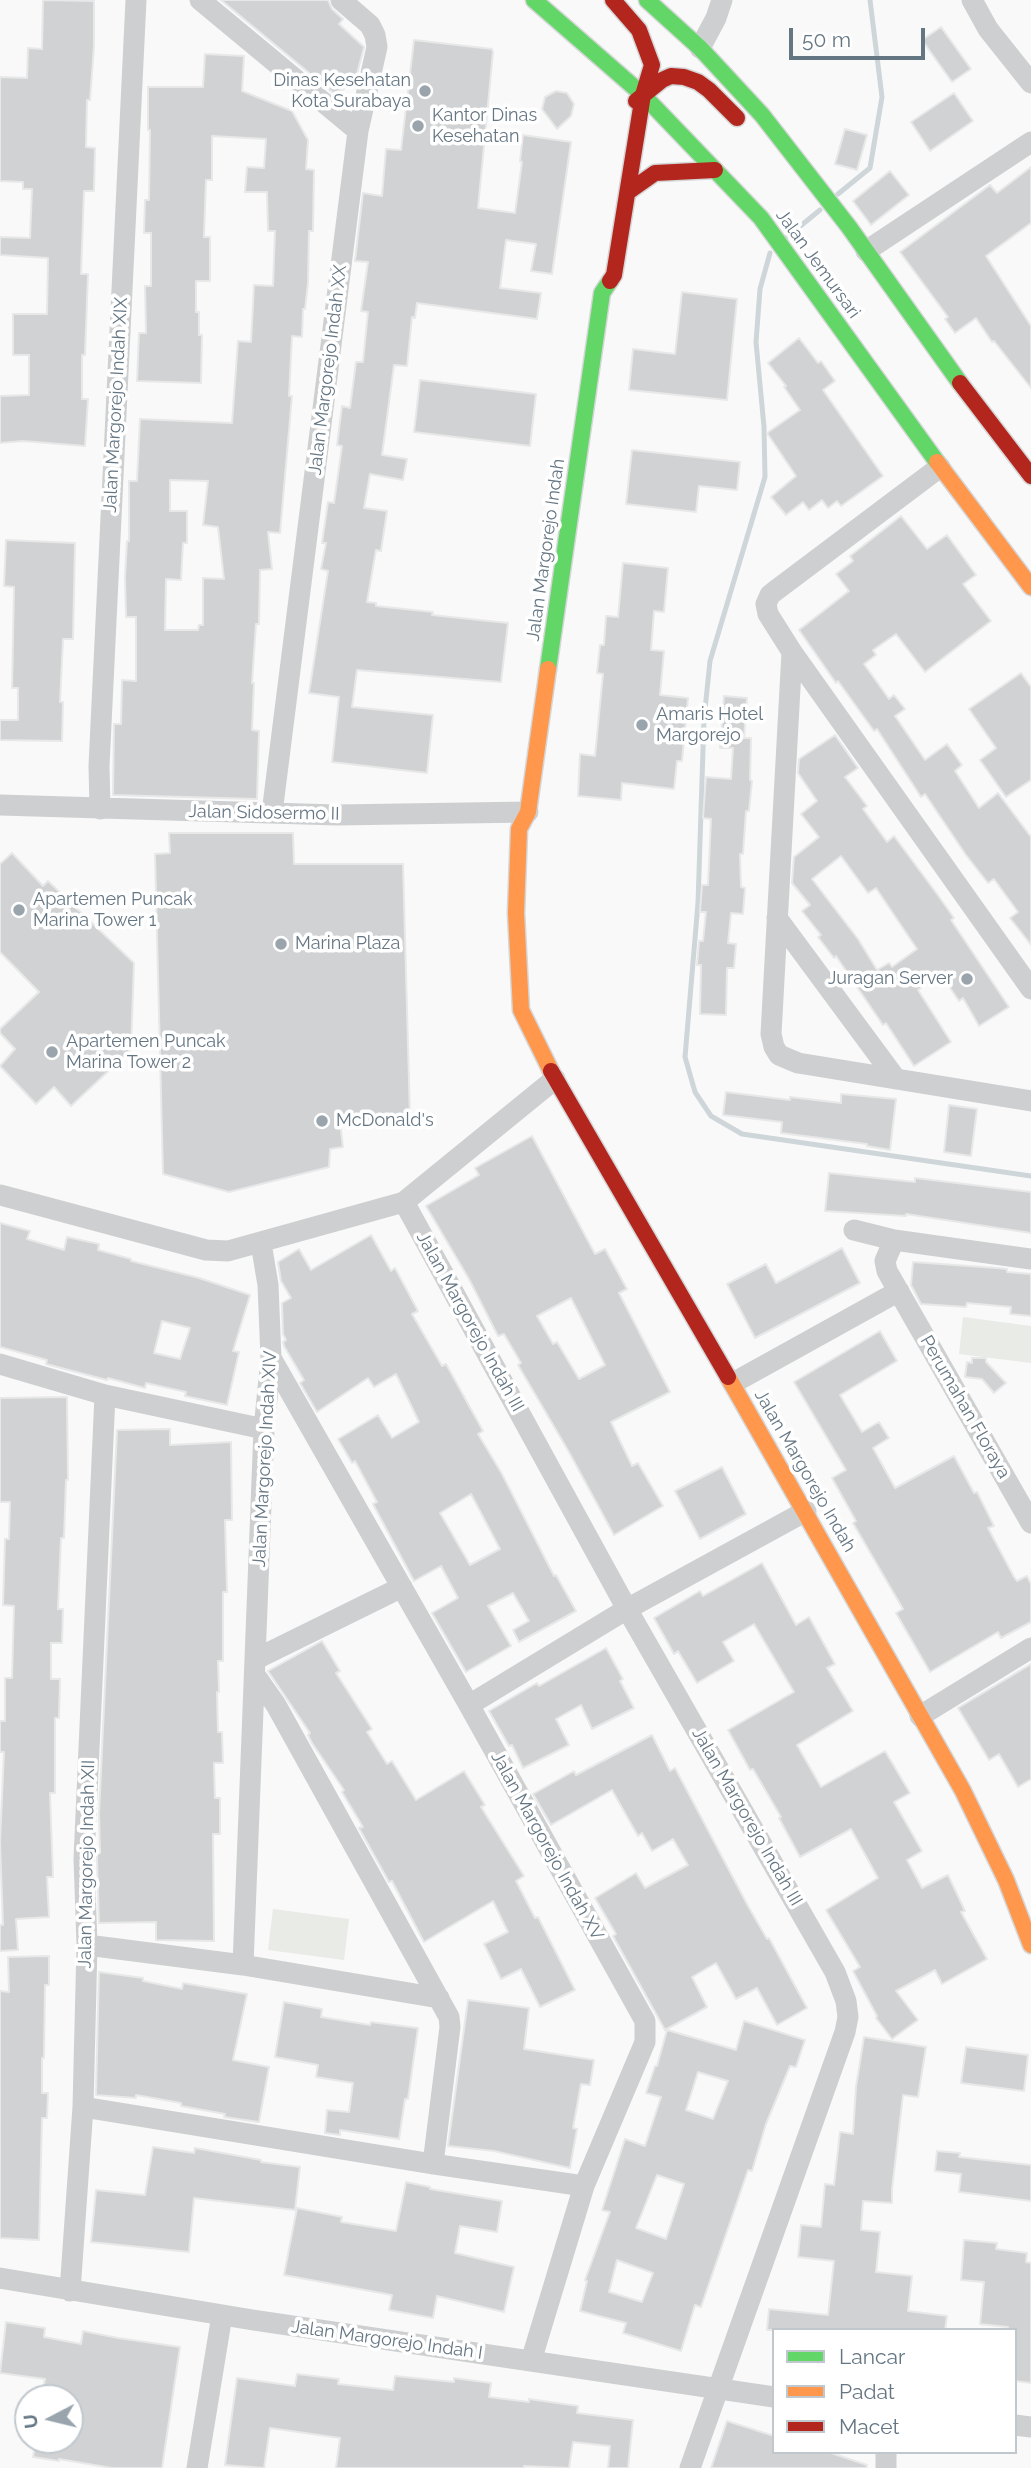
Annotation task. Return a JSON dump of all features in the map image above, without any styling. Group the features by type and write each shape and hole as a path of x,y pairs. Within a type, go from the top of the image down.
{"main road":[{"name":"Jalan Jemursari","path":"534,0 643,94 771,231 940,467 1031,587"},
{"name":"Jalan Margorejo Indah","path":"613,0 629,16 652,65 643,94 614,275 602,293 528,812 519,829 516,913 521,1010 555,1079 733,1383 920,1716 1006,1880 1031,1945"},
{"path":"647,0 701,48 762,115 849,227 862,258 884,276 962,386 1031,476"},
{"path":"620,117 654,85 671,76 691,79 709,90 750,132"},
{"path":"628,192 655,173 715,170"},
{"path":"594,274 602,293"}],"street":[{"name":"Jalan Margorejo Indah XIX","path":"100,809 99,766 136,0"},
{"path":"200,0 358,131"},
{"name":"Jalan Margorejo Indah XX","path":"272,813 358,131 377,47 370,25 341,0"},
{"path":"701,48 722,0"},
{"path":"972,0 988,29 1031,83"},
{"path":"862,258 1031,142"},
{"path":"940,467 769,595 766,604 768,614 792,652 1031,989"},
{"path":"792,652 771,1034 779,1055 798,1063 1031,1101"},
{"name":"Jalan Sidosermo II","path":"0,805 337,815 528,812"},
{"path":"777,918 896,1079"},
{"path":"0,1195 206,1250 228,1251 404,1202 555,1079"},
{"name":"Jalan Margorejo Indah III","path":"404,1202 627,1609 835,1972 846,2001 848,2017 845,2032 690,2468"},
{"path":"854,1230 894,1240 1031,1259"},
{"name":"Perumahan Floraya","path":"894,1240 885,1267 1031,1523"},
{"name":"Jalan Margorejo Indah XIV","path":"243,1965 264,1429 271,1358 268,1285 261,1243"},
{"path":"733,1383 899,1291"},
{"name":"Jalan Margorejo Indah XV","path":"271,1358 645,2021 645,2042 584,2186 531,2361"},
{"path":"0,1364 105,1395 264,1429"},
{"name":"Jalan Margorejo Indah XII","path":"70,2291 83,2107 87,1945 84,1859 105,1395"},
{"path":"469,1705 627,1609 806,1511"},
{"path":"401,1587 256,1667 446,2010 450,2027 433,2165"},
{"path":"920,1716 1031,1648"},
{"path":"87,1945 243,1965 439,1998"},
{"path":"83,2107 433,2165 584,2186"},
{"name":"Jalan Margorejo Indah I","path":"0,2278 222,2315 772,2397"},
{"path":"197,2468 222,2315"}],"shaded area":[{"path":"963,1317 1031,1326 1031,1363 959,1354"},
{"path":"273,1909 349,1919 344,1960 268,1950"}],"building":[{"path":"43,0 94,1 94,46 90,100 87,100 86,147 95,148 94,191 84,191 81,274 88,274 85,355 82,355 82,399 88,399 85,446 23,441 0,443 0,396 29,395 29,355 13,355 13,314 47,314 48,258 0,255 0,237 30,238 32,189 23,189 23,182 0,181 0,77 27,78 28,48 42,49"},
{"path":"221,0 328,0 332,9 343,19 339,24 364,47 357,74 337,96"},
{"path":"941,27 971,69 952,82 922,40"},
{"path":"414,40 492,49 478,208 515,213 523,135 571,142 552,274 531,271 536,244 506,240 500,288 541,293 537,319 417,303 415,318 412,317 407,366 394,365 382,455 407,459 403,480 370,474 364,508 387,511 381,551 376,550 367,602 376,603 376,606 433,612 432,615 508,623 501,682 357,670 352,707 433,715 427,773 332,762 339,697 309,693 328,571 321,569 326,543 322,543 328,502 334,503 342,446 337,445 342,406 350,408 356,362 363,362 368,312 361,311 368,262 355,261 363,193 382,196 386,149 401,150"},
{"path":"205,54 244,56 242,91 292,111 308,140 306,169 314,170 313,231 309,231 308,283 302,337 292,336 289,396 292,396 280,533 268,532 272,569 260,570 259,624 256,624 252,683 252,730 259,731 257,799 113,795 114,724 121,724 122,680 136,681 136,617 126,617 125,577 129,541 129,481 137,481 140,419 232,423 238,341 251,342 254,285 273,286 275,231 268,231 267,192 245,192 247,167 264,168 266,139 212,136 212,180 206,180 204,237 210,237 210,281 196,281 196,312 199,312 199,335 202,335 201,383 137,381 139,333 146,333 145,286 151,286 151,233 144,233 145,200 149,200 148,87 203,87","holes":["170,480 208,481 203,525 218,527 224,579 203,578 203,625 199,625 198,630 165,630 166,579 181,580 183,543 187,543 187,511 170,511"]},
{"path":"556,91 567,93 574,104 571,116 557,129 542,109 545,97"},
{"path":"954,93 973,121 930,151 911,122"},
{"path":"845,129 867,135 857,170 835,164"},
{"path":"1031,167 1031,223 986,256 1031,326 1031,388 994,341 992,342 976,318 955,333 945,319 948,317 900,252 990,185 997,193"},
{"path":"890,171 909,195 871,225 853,201"},
{"path":"682,292 737,299 727,400 629,390 633,349 675,354"},
{"path":"799,338 818,363 821,361 835,381 823,390 883,476 841,506 837,501 828,508 822,500 809,510 803,502 786,515 771,497 796,476 767,433 800,410 768,363"},
{"path":"420,380 536,394 530,446 414,432"},
{"path":"632,450 740,462 737,490 699,486 696,512 626,504"},
{"path":"901,516 927,549 947,535 976,575 963,584 991,621 925,672 896,634 873,650 876,655 864,664 889,699 894,695 905,709 895,716 925,760 947,744 962,765 955,771 979,808 998,793 1031,837 1031,945 1010,918 1018,912 994,879 988,883 966,855 925,794 921,797 877,729 874,731 838,681 836,683 799,630 849,591 836,574 853,561 850,556"},
{"path":"6,540 75,543 73,639 63,639 60,702 63,702 62,741 0,740 0,720 18,720 18,688 12,688 14,587 4,586"},
{"path":"623,563 668,568 664,612 654,611 651,650 664,651 660,695 688,698 682,761 677,761 674,789 622,783 621,800 578,796 580,754 595,756 603,674 597,673 600,645 604,645 606,616 618,617"},
{"path":"1021,673 1031,687 1031,780 1006,797 980,760 996,748 969,709"},
{"path":"724,696 747,698 744,738 751,738 752,781 749,811 746,811 743,854 740,854 741,887 745,888 743,914 731,913 728,943 736,944 734,968 727,968 726,1015 700,1014 701,965 697,965 706,912 700,912 702,885 708,885 711,819 703,818 706,777 731,779 733,748 720,748"},
{"path":"835,735 858,768 845,777 867,806 863,809 887,842 894,836 937,894 954,918 951,920 1009,1007 979,1026 963,998 959,1001 940,973 918,990 951,1042 914,1066 886,1023 883,1025 802,911 810,905 792,883 794,857 819,837 801,814 817,801 798,773 799,759","holes":["841,856 868,893 876,888 917,949 892,967 889,963 877,970 858,939 812,879"]},
{"name":"Marina Plaza","path":"169,833 293,833 294,864 403,864 410,1117 340,1122 343,1147 330,1149 329,1167 229,1192 163,1174 155,854 170,853"},
{"path":"12,853 43,886 48,881 134,963 131,1050 71,1106 54,1087 36,1104 0,1066 15,1049 0,1033 0,1029 39,992 0,952 0,864"},
{"path":"726,1092 841,1103 841,1094 896,1099 890,1150 867,1144 781,1133 782,1122 723,1115"},
{"path":"949,1105 977,1109 971,1156 944,1152"},
{"path":"532,1136 595,1254 605,1249 627,1289 619,1293 670,1392 611,1422 632,1466 638,1463 663,1506 614,1535 518,1365 521,1363 504,1334 498,1336 469,1279 426,1206 479,1175 475,1168","holes":["571,1298 605,1365 579,1379 557,1342 553,1344 537,1316"]},
{"path":"829,1173 915,1182 915,1178 1031,1192 1031,1233 906,1214 825,1211"},
{"path":"0,1223 30,1231 27,1239 64,1250 67,1237 99,1244 98,1250 250,1295 233,1351 239,1352 227,1405 185,1396 186,1392 146,1383 145,1388 108,1378 107,1380 46,1364 47,1360 0,1347","holes":["162,1321 190,1328 180,1359 154,1353"]},
{"path":"371,1235 391,1271 395,1268 418,1311 412,1314 442,1366 446,1364 483,1431 478,1434 502,1474 554,1576 556,1575 576,1611 519,1642 513,1630 529,1621 513,1593 488,1606 511,1646 466,1672 432,1613 458,1598 441,1566 414,1581 373,1504 377,1502 355,1461 352,1463 338,1439 378,1415 392,1438 419,1422 396,1374 374,1387 368,1378 317,1412 300,1383 304,1380 284,1346 283,1342 286,1340 283,1334 282,1303 291,1298 281,1281 278,1262 299,1249 311,1270","holes":["471,1494 500,1549 470,1565 440,1513"]},
{"path":"842,1248 860,1283 755,1338 727,1284 766,1264 776,1283"},
{"path":"913,1262 1007,1269 1007,1272 1031,1274 1031,1316 1010,1314 1011,1307 967,1303 966,1307 921,1304 911,1285"},
{"path":"880,1331 897,1361 840,1395 862,1432 879,1422 889,1438 873,1448 895,1488 954,1456 974,1493 977,1492 994,1526 988,1528 1014,1577 1017,1581 1027,1576 1031,1584 1031,1622 1001,1638 998,1632 930,1672 896,1613 903,1609 853,1523 856,1521 832,1478 846,1470 794,1382"},
{"path":"972,1358 986,1358 986,1362 1006,1383 994,1393 982,1379 965,1377 967,1362 972,1363"},
{"path":"67,1397 68,1480 64,1538 61,1538 58,1609 63,1609 62,1643 51,1643 51,1679 60,1679 59,1718 55,1718 55,1793 50,1793 53,1877 47,1877 49,1917 16,1919 18,1950 0,1951 0,1925 3,1925 0,1842 4,1752 0,1752 0,1721 5,1721 5,1678 12,1678 14,1606 3,1605 5,1539 9,1539 10,1502 0,1502 0,1398"},
{"path":"170,1429 170,1445 231,1442 232,1520 225,1520 227,1592 223,1592 223,1661 218,1661 217,1692 218,1732 222,1732 223,1763 214,1763 215,1798 220,1798 220,1834 213,1834 214,1941 156,1940 156,1922 99,1923 97,1853 100,1853 99,1814 117,1430"},
{"path":"722,1467 746,1514 700,1539 675,1491"},
{"path":"762,1563 796,1625 809,1617 835,1664 827,1668 853,1711 797,1745 821,1787 885,1751 910,1793 894,1802 922,1851 907,1860 922,1888 948,1875 965,1911 961,1912 987,1959 942,1984 935,1970 896,1991 918,2020 892,2039 876,2018 853,1971 860,1967 826,1910 878,1878 851,1829 800,1857 779,1818 781,1817 728,1730 794,1692 754,1624 723,1642 734,1661 697,1683 678,1651 674,1654 654,1618 700,1591 703,1596"},
{"path":"322,1641 340,1671 336,1673 372,1729 367,1732 387,1764 392,1761 416,1800 464,1771 485,1805 481,1807 524,1876 516,1881 535,1918 538,1917 575,1990 540,2007 521,1969 501,1979 484,1944 508,1932 493,1901 424,1942 392,1881 389,1882 359,1828 363,1827 342,1792 344,1790 268,1671"},
{"path":"606,1648 623,1679 620,1681 634,1708 592,1729 581,1705 556,1719 569,1745 523,1768 512,1745 509,1746 489,1711"},
{"path":"1031,1664 1031,1779 1018,1787 999,1754 989,1760 958,1708"},
{"path":"652,1735 670,1771 675,1768 748,1906 767,1939 769,1938 807,2008 777,2025 757,1988 736,1999 716,1963 692,1977 707,2007 665,2030 595,1898 636,1873 645,1888 688,1865 673,1839 652,1851 642,1833 638,1836 612,1790 551,1825 533,1794 574,1771 576,1775"},
{"path":"49,1956 42,2058 42,2093 48,2093 47,2118 42,2118 39,2240 0,2238 0,1991 9,1992 8,1957"},
{"path":"99,1972 143,1978 143,1981 182,1989 183,1983 247,1994 233,2060 269,2067 259,2122 224,2117 225,2114 136,2095 136,2098 96,2095"},
{"path":"468,2000 529,2008 524,2049 594,2060 590,2085 581,2084 573,2128 577,2129 570,2168 494,2151 448,2146"},
{"path":"284,2002 322,2009 321,2017 370,2025 371,2022 418,2028 408,2099 405,2099 399,2139 340,2130 340,2135 325,2133 327,2110 349,2112 353,2083 316,2077 318,2065 275,2057"},
{"path":"744,2021 805,2040 796,2067 790,2066 766,2124 752,2171 748,2170 701,2307 695,2305 681,2351 623,2333 626,2323 580,2311 587,2281 585,2280 610,2212 602,2210 625,2139 645,2146 661,2097 646,2093 667,2030 736,2050","holes":["698,2072 728,2081 713,2119 686,2110","657,2175 684,2184 666,2239 636,2228","617,2260 653,2273 642,2302 609,2292"]},
{"path":"864,2037 926,2047 918,2097 903,2095 892,2203 863,2201 861,2230 880,2232 876,2272 912,2276 908,2311 947,2316 945,2328 767,2330 769,2309 828,2315 834,2261 798,2257 801,2225 821,2227 825,2184 834,2185 840,2132 853,2134 856,2087"},
{"path":"966,2047 1028,2055 1024,2091 961,2083"},
{"path":"153,2147 194,2153 195,2148 300,2167 295,2210 194,2198 189,2252 91,2242 96,2190 145,2195"},
{"path":"937,2151 960,2153 959,2157 1031,2165 1031,2201 959,2192 961,2174 935,2171"},
{"path":"406,2182 430,2189 502,2201 497,2232 460,2226 455,2253 514,2267 504,2312 437,2296 433,2318 389,2310 392,2295 284,2275 297,2208 342,2217 341,2222 396,2231"},
{"path":"964,2240 997,2243 996,2249 1027,2253 1026,2262 1031,2263 1031,2383 1017,2381 1017,2328 980,2324 984,2282 961,2280"},
{"path":"6,2322 45,2328 44,2337 81,2344 83,2331 180,2347 162,2468 112,2468 33,2457 34,2454 84,2454 84,2384 44,2384 45,2379 0,2373"},
{"path":"297,2374 339,2379 338,2384 393,2390 395,2376 454,2382 454,2378 491,2383 489,2397 578,2406 577,2413 633,2420 628,2468 608,2468 610,2446 573,2442 569,2468 336,2468 340,2438 270,2428 264,2468 225,2465 237,2378 295,2386"},
{"path":"727,2421 772,2435 772,2454 834,2454 867,2465 866,2468 711,2468"}],"waterway":[{"path":"838,194 870,168 882,97 870,0"},
{"path":"787,237 820,210"},
{"path":"770,253 760,289 756,342 764,427 765,477 710,661 704,719 698,903 685,1057 695,1092 711,1116 742,1134 1031,1176"}],"traffic: fast":[{"path":"534,0 643,95 761,218 937,462"},
{"path":"647,0 700,48 762,115 849,227 960,383"},
{"path":"548,669 602,293 610,281"}],"traffic: slow":[{"path":"937,462 1031,587"},
{"path":"548,669 528,812 519,829 516,913 521,1010 551,1071"},
{"path":"728,1377 963,1791 1006,1880 1031,1945"}],"traffic: jam":[{"path":"610,281 614,275 643,95 652,65 639,30 613,0"},
{"path":"636,101 662,80 671,76 684,77 709,90 737,118"},
{"path":"628,192 655,173 715,170"},
{"path":"960,383 1031,476"},
{"path":"551,1071 728,1377"}],"place":[{"name":"Dinas Kesehatan Kota Surabaya","path":"425,91"},
{"name":"Kantor Dinas Kesehatan","path":"418,126"},
{"name":"Amaris Hotel Margorejo","path":"642,725"},
{"name":"Apartemen Puncak Marina Tower 1","path":"19,910"},
{"name":"Marina Plaza","path":"281,944"},
{"name":"Juragan Server","path":"967,979"},
{"name":"Apartemen Puncak Marina Tower 2","path":"52,1052"},
{"name":"McDonald's","path":"322,1121"}]}
